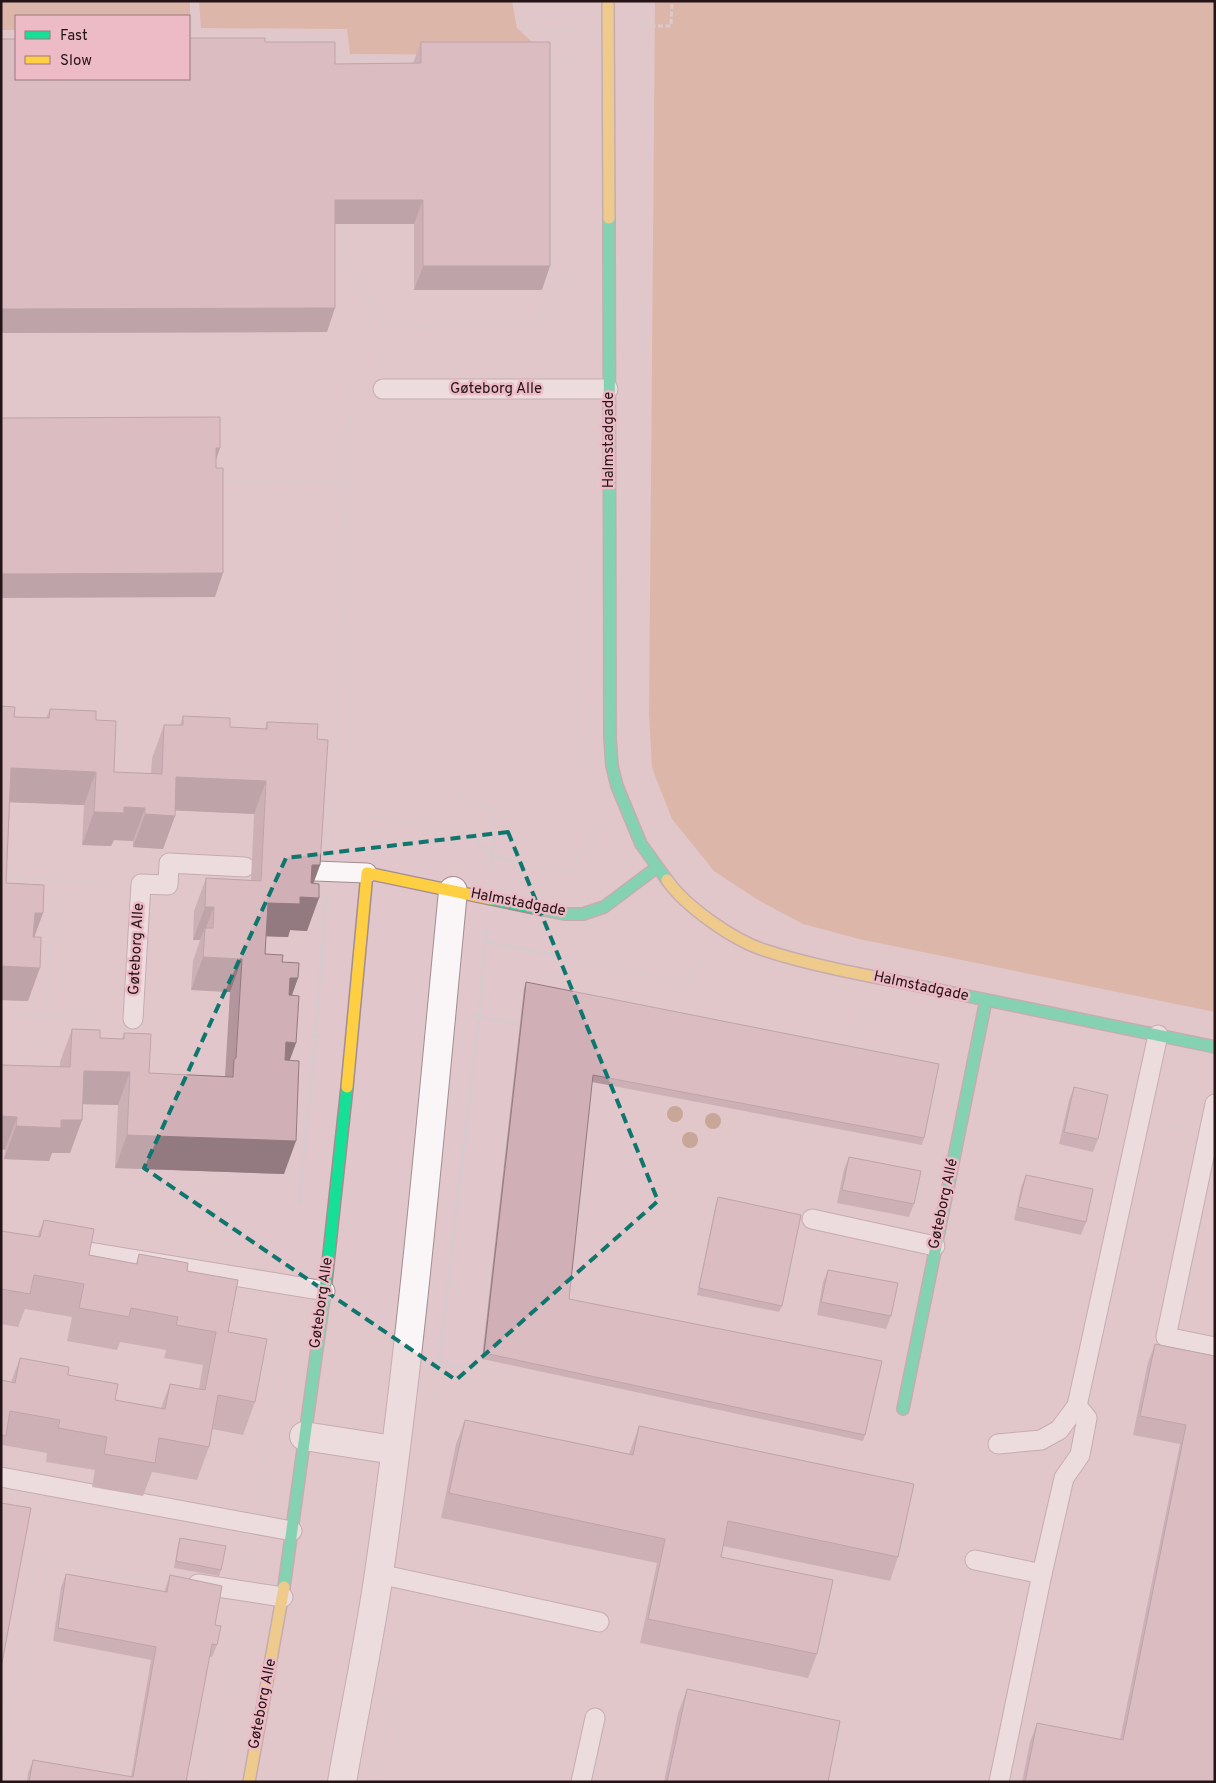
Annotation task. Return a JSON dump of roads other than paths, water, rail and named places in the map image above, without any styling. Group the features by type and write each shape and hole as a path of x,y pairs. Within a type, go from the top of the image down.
{"street":[{"name":"Halmstadgade","path":"608,1 610,738 612,766 617,786 630,822 641,844 656,868 676,893 722,929 742,941 763,950 873,977 1215,1047"},
{"name":"Halmstadgade","path":"367,873 564,914 584,914 604,907 656,868"},
{"name":"Gøteborg Alle","path":"248,1782 283,1598 325,1291 341,1147 367,873"},
{"path":"342,1782 379,1574 413,1300 453,891"},
{"name":"Gøteborg Allé","path":"903,1409 986,1000"},
{"path":"304,1436 394,1450"}],"lane":[{"name":"Gøteborg Alle","path":"383,389 608,390"},
{"name":"Gøteborg Alle","path":"133,1019 141,884 168,885 169,863 245,867"},
{"path":"321,871 367,873"},
{"path":"998,1444 1041,1440 1059,1430 1077,1406 1158,1035"},
{"path":"1215,1104 1166,1337 1215,1347"},
{"path":"812,1219 935,1246"},
{"path":"49,1245 325,1291"},
{"path":"999,1782 1064,1478 1080,1455 1085,1432 1087,1418 1077,1406"},
{"path":"1,1477 292,1531"},
{"path":"975,1560 1042,1574"},
{"path":"379,1574 599,1622"},
{"path":"174,1580 283,1598"},
{"path":"581,1782 595,1718"}]}
